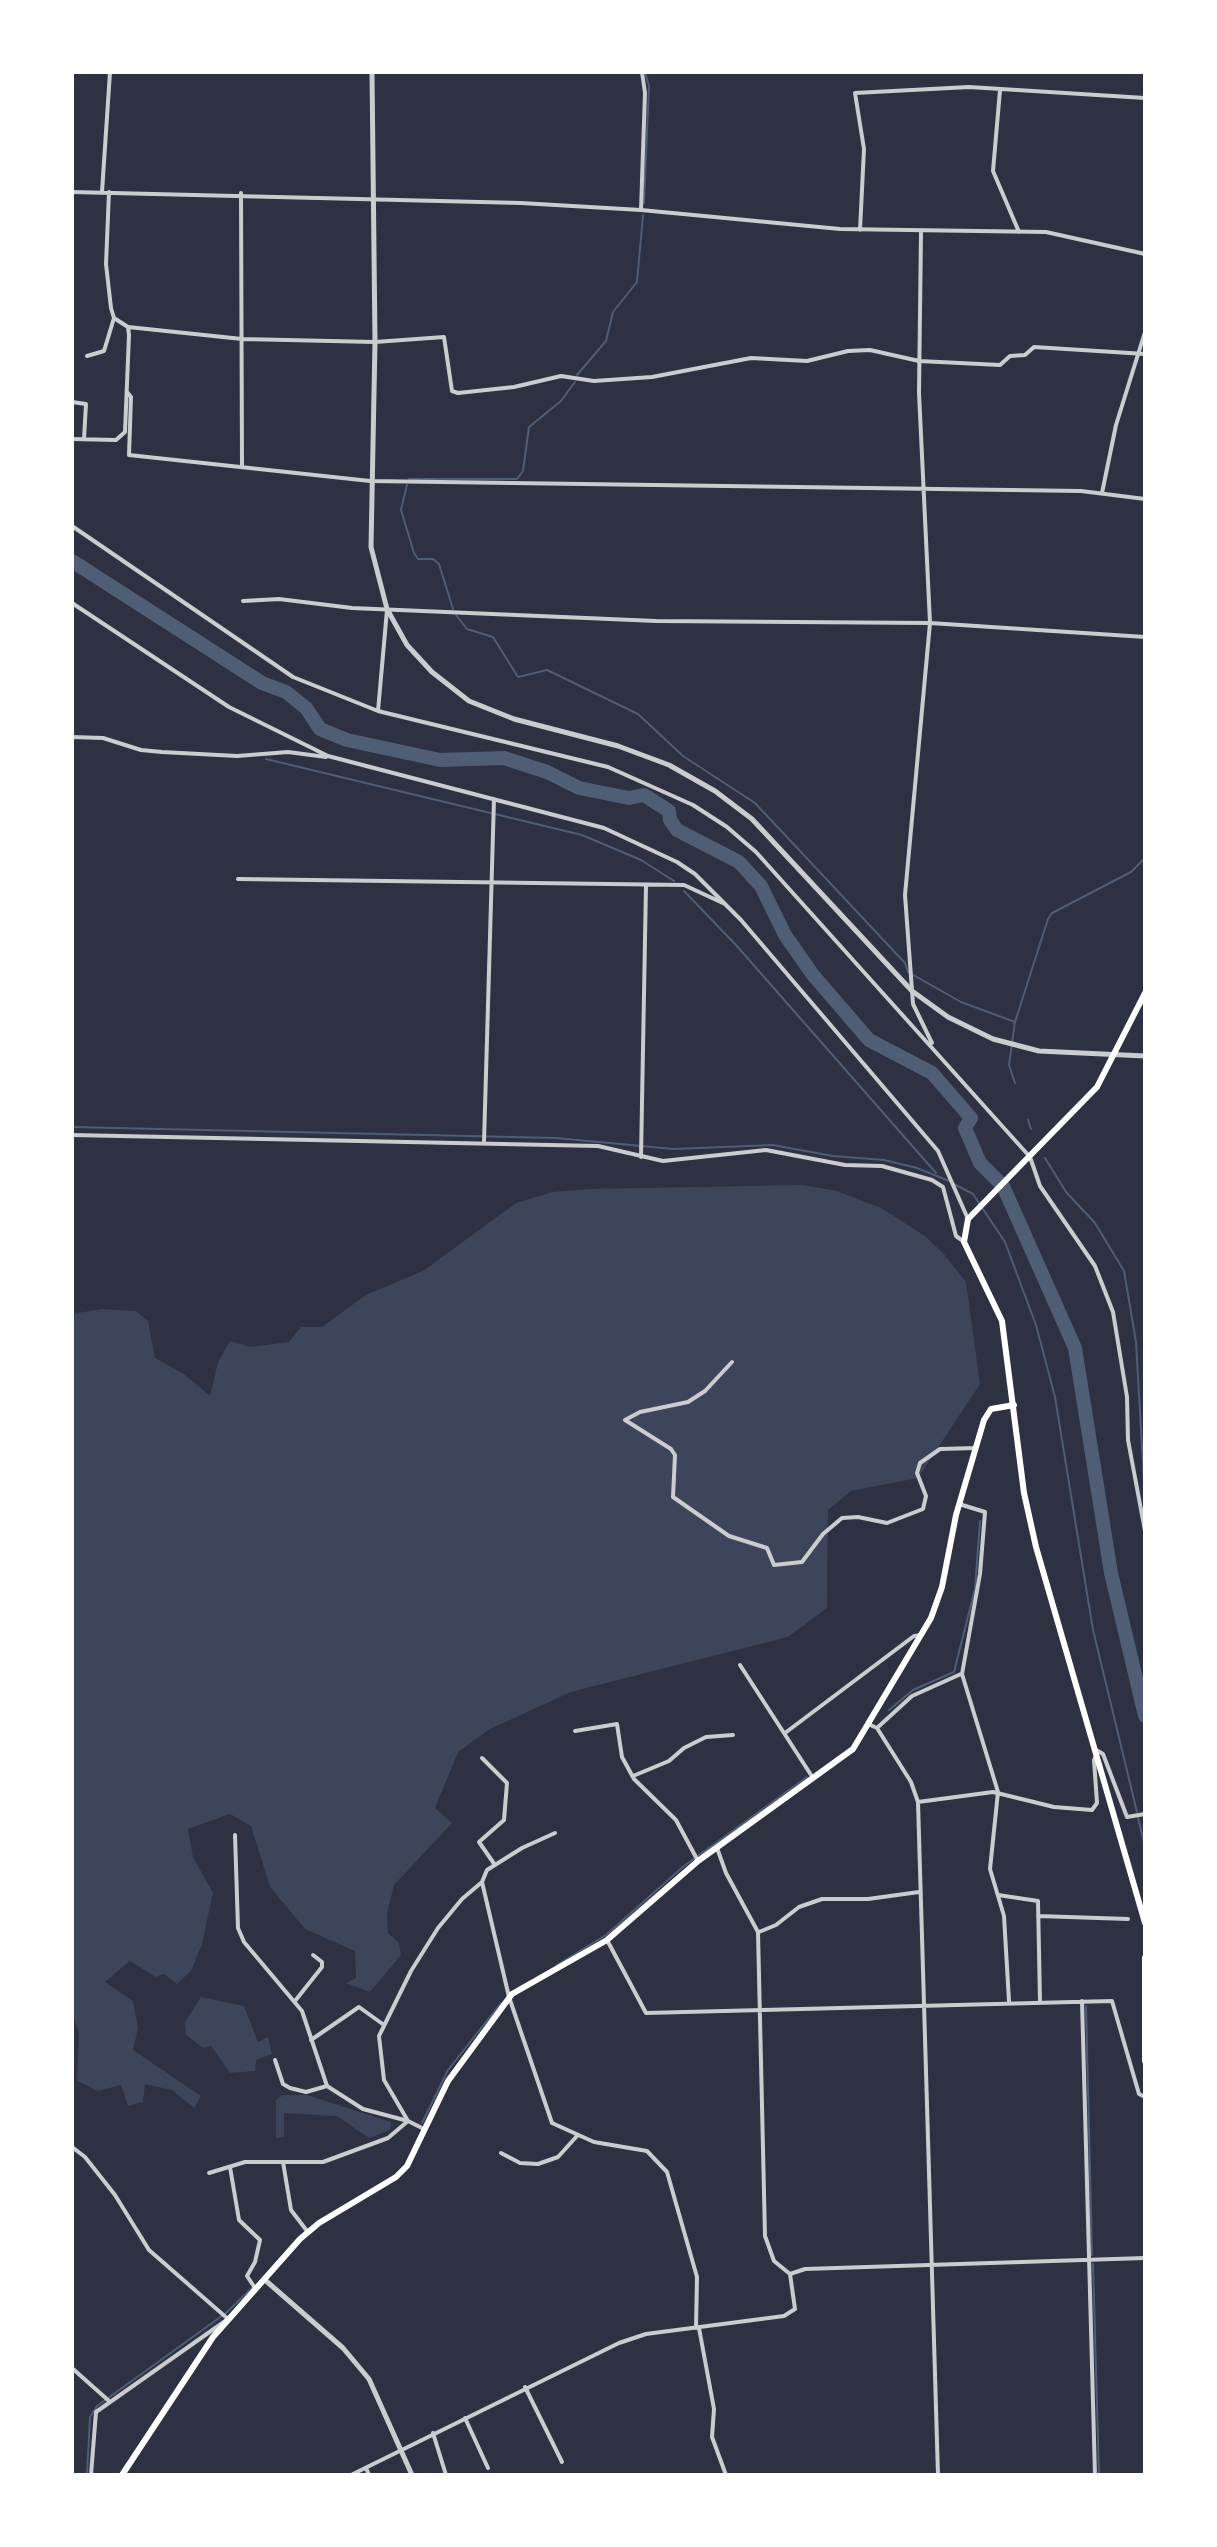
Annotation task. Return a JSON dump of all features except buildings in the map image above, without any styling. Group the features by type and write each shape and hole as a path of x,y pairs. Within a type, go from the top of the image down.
{"main road":[{"path":"1145,993 1114,1056 1085,1102 968,1219 964,1242 1002,1321 1024,1493 1036,1547 1098,1751 1145,1923"},
{"path":"122,2475 225,2317 265,2280 307,2231 402,2172 451,2074 509,1997 607,1940 697,1859 845,1757 921,1635 942,1587 959,1504 984,1420 991,1409 1014,1405"},
{"path":"1145,1958 1145,2061"}],"street":[{"path":"102,192 110,72"},
{"path":"372,72 375,342 371,547 387,609 407,645 432,672 469,701 514,719 656,760 715,791 752,819 912,991 948,1017 993,1039 1039,1051 1145,1056"},
{"path":"641,210 645,93 642,72"},
{"path":"860,230 864,149 855,93 969,87 1145,98"},
{"path":"1000,90 993,171 1019,232"},
{"path":"72,192 374,197 641,210 860,230 1046,232 1145,254"},
{"path":"87,356 104,351 114,318 106,264 109,192"},
{"path":"241,193 242,466"},
{"path":"921,232 919,361 930,623 905,895 913,1004 934,1049"},
{"path":"114,318 128,327 242,339 375,342 444,337 452,391 458,393 514,387 561,376 594,381 652,377 751,358 807,361 848,351 870,350 919,361 1000,365 1008,357 1025,355 1034,347 1145,354"},
{"path":"72,439 122,438 127,392 128,327"},
{"path":"1102,493 1116,425 1145,332"},
{"path":"127,392 131,397 129,455 370,481 630,482 1102,493 1145,499"},
{"path":"72,402 86,404 84,439"},
{"path":"72,526 180,603 293,677 378,711 608,767 693,805 727,827 756,852 934,1049 1028,1160 1040,1186 1095,1266 1113,1312 1127,1397 1128,1440 1145,1531"},
{"path":"243,601 279,599 387,609 656,621 930,623 1145,637"},
{"path":"72,603 229,707 328,756 363,768 572,818 632,839 695,874 728,906 938,1151 968,1219"},
{"path":"378,711 387,609"},
{"path":"72,737 103,738 141,750 162,752 237,756 288,752 328,756"},
{"path":"484,1142 494,799"},
{"path":"238,879 684,885 728,906"},
{"path":"641,1157 646,885"},
{"path":"72,1135 598,1146 663,1161 766,1150 810,1155 845,1165 882,1166 932,1180 943,1187 956,1236 964,1242"},
{"path":"732,1362 705,1391 688,1402 640,1412 625,1420 671,1449 675,1455 673,1497 729,1536 767,1548 774,1565 795,1566 802,1562 823,1534 842,1518 858,1517 887,1523 923,1509 926,1496 917,1473 920,1463 940,1449 977,1448"},
{"path":"959,1504 985,1512 980,1574 962,1674 998,1792 990,1859 1008,1944 1009,2001"},
{"path":"785,1733 914,1636 921,1635"},
{"path":"740,1665 813,1778"},
{"path":"877,1728 912,1696 962,1674"},
{"path":"575,1731 617,1724 622,1757 633,1776 642,1791 676,1820 697,1859"},
{"path":"868,1724 877,1728 911,1782 918,1802 938,2475"},
{"path":"633,1776 669,1761 684,1748 706,1737 733,1735"},
{"path":"918,1802 998,1792 1054,1807 1092,1810 1097,1803 1094,1760 1098,1751 1103,1754 1127,1817 1145,1814"},
{"path":"482,1758 507,1783 504,1820 479,1842 495,1865"},
{"path":"408,2121 389,2093 381,2067 379,2036 384,2025 438,1928 462,1899 482,1882 487,1870 522,1848 555,1833"},
{"path":"235,1835 238,1928 244,1942 295,2001 327,2086 363,2109 408,2121 424,2129"},
{"path":"351,2475 619,2343 646,2334 784,2316 795,2309 790,2274 774,2261 765,2236 758,1932 726,1873 717,1848"},
{"path":"482,1882 509,1997 552,2123 577,2136 647,2151 667,2172 697,2277 697,2328 714,2409 712,2437 726,2475"},
{"path":"758,1932 776,1925 799,1907 822,1899 868,1899 919,1892"},
{"path":"998,1895 1038,1901 1040,2001"},
{"path":"1038,1916 1128,1919"},
{"path":"607,1940 646,2013 1009,2001 1115,2003 1139,2094 1145,2097"},
{"path":"295,2001 322,1967 322,1962 313,1955"},
{"path":"1082,2001 1095,2475"},
{"path":"311,2040 359,2007 384,2025"},
{"path":"275,2060 283,2084 290,2088 306,2092 327,2086"},
{"path":"209,2173 245,2162 323,2162 388,2138 408,2121"},
{"path":"501,2153 520,2163 538,2164 558,2157 577,2136"},
{"path":"73,2149 113,2192 149,2250 225,2317 106,2399 94,2415 91,2475"},
{"path":"283,2162 291,2210 307,2231"},
{"path":"230,2167 239,2220 260,2240 255,2262 247,2276 254,2288"},
{"path":"790,2274 805,2269 1145,2258"},
{"path":"265,2280 343,2348 363,2372 381,2400 412,2475"},
{"path":"72,2368 106,2399"},
{"path":"525,2387 562,2462"},
{"path":"465,2418 488,2468"},
{"path":"433,2433 446,2475"},
{"path":"366,2468 369,2475"}],"shaded area":[{"path":"802,1185 837,1191 881,1208 925,1236 944,1254 966,1282 980,1384 918,1478 851,1491 828,1510 827,1608 788,1637 571,1692 490,1729 458,1752 435,1808 452,1823 394,1885 387,1914 388,1933 399,1943 401,1955 370,1992 346,1983 356,1978 355,1951 305,1929 270,1887 251,1826 230,1814 188,1829 193,1857 213,1893 202,1944 191,1971 177,1984 164,1974 156,1977 130,1961 105,1982 133,2001 138,2028 133,2050 201,2096 194,2108 172,2090 145,2084 143,2102 128,2106 121,2085 98,2091 77,2081 79,2031 72,2015 72,1314 102,1309 136,1311 148,1321 155,1358 184,1374 210,1396 218,1362 230,1341 250,1347 289,1342 301,1327 322,1327 366,1295 423,1271 516,1203 553,1192 590,1189"},
{"path":"201,1997 244,2006 258,2042 268,2037 272,2054 256,2060 255,2071 230,2073 211,2046 203,2048 186,2035 185,2022"},
{"path":"283,2095 307,2095 391,2122 390,2130 369,2138 337,2116 284,2113 284,2137 276,2138 276,2100"}],"waterway":[{"path":"644,203 649,86 645,72"},
{"path":"577,375 606,341 613,312 637,282 643,215"},
{"path":"409,479 517,479 523,471 529,427 561,401 575,382"},
{"path":"407,485 401,510 414,553 418,559 433,559 439,564 453,609"},
{"path":"72,561 262,683 286,692 306,708 320,729 347,740 440,760 504,758 547,772 579,788 629,798 644,795 669,811 670,820 677,830 739,862 761,886 785,935 813,975 869,1040 932,1073 971,1118 965,1128 980,1163 1003,1186 1075,1348 1111,1573 1145,1716"},
{"path":"456,615 467,629 493,637 518,677 547,670 638,714 683,756 755,803 905,963 908,972 961,1002 1015,1022"},
{"path":"266,759 582,835 641,860 674,881"},
{"path":"1015,1083 1009,1065 1015,1022 1048,919 1052,913 1131,872 1145,858"},
{"path":"684,891 736,945 936,1173"},
{"path":"1028,1120 1031,1129"},
{"path":"72,1127 556,1138 673,1149 773,1145 833,1156 884,1160 917,1168 949,1181"},
{"path":"1045,1158 1066,1192 1095,1223 1124,1271 1136,1342 1145,1499"},
{"path":"954,1184 973,1194 1005,1242 1036,1325 1055,1397 1093,1630 1137,1812"},
{"path":"889,1710 913,1690 954,1672 975,1589 980,1521"},
{"path":"557,1965 606,1935 684,1866 807,1777"},
{"path":"1138,1818 1145,1846"},
{"path":"422,2123 448,2070 501,2003"},
{"path":"1086,2006 1092,2255"},
{"path":"1093,2264 1099,2475"},
{"path":"87,2475 90,2417 97,2406 226,2313 254,2286"}]}
